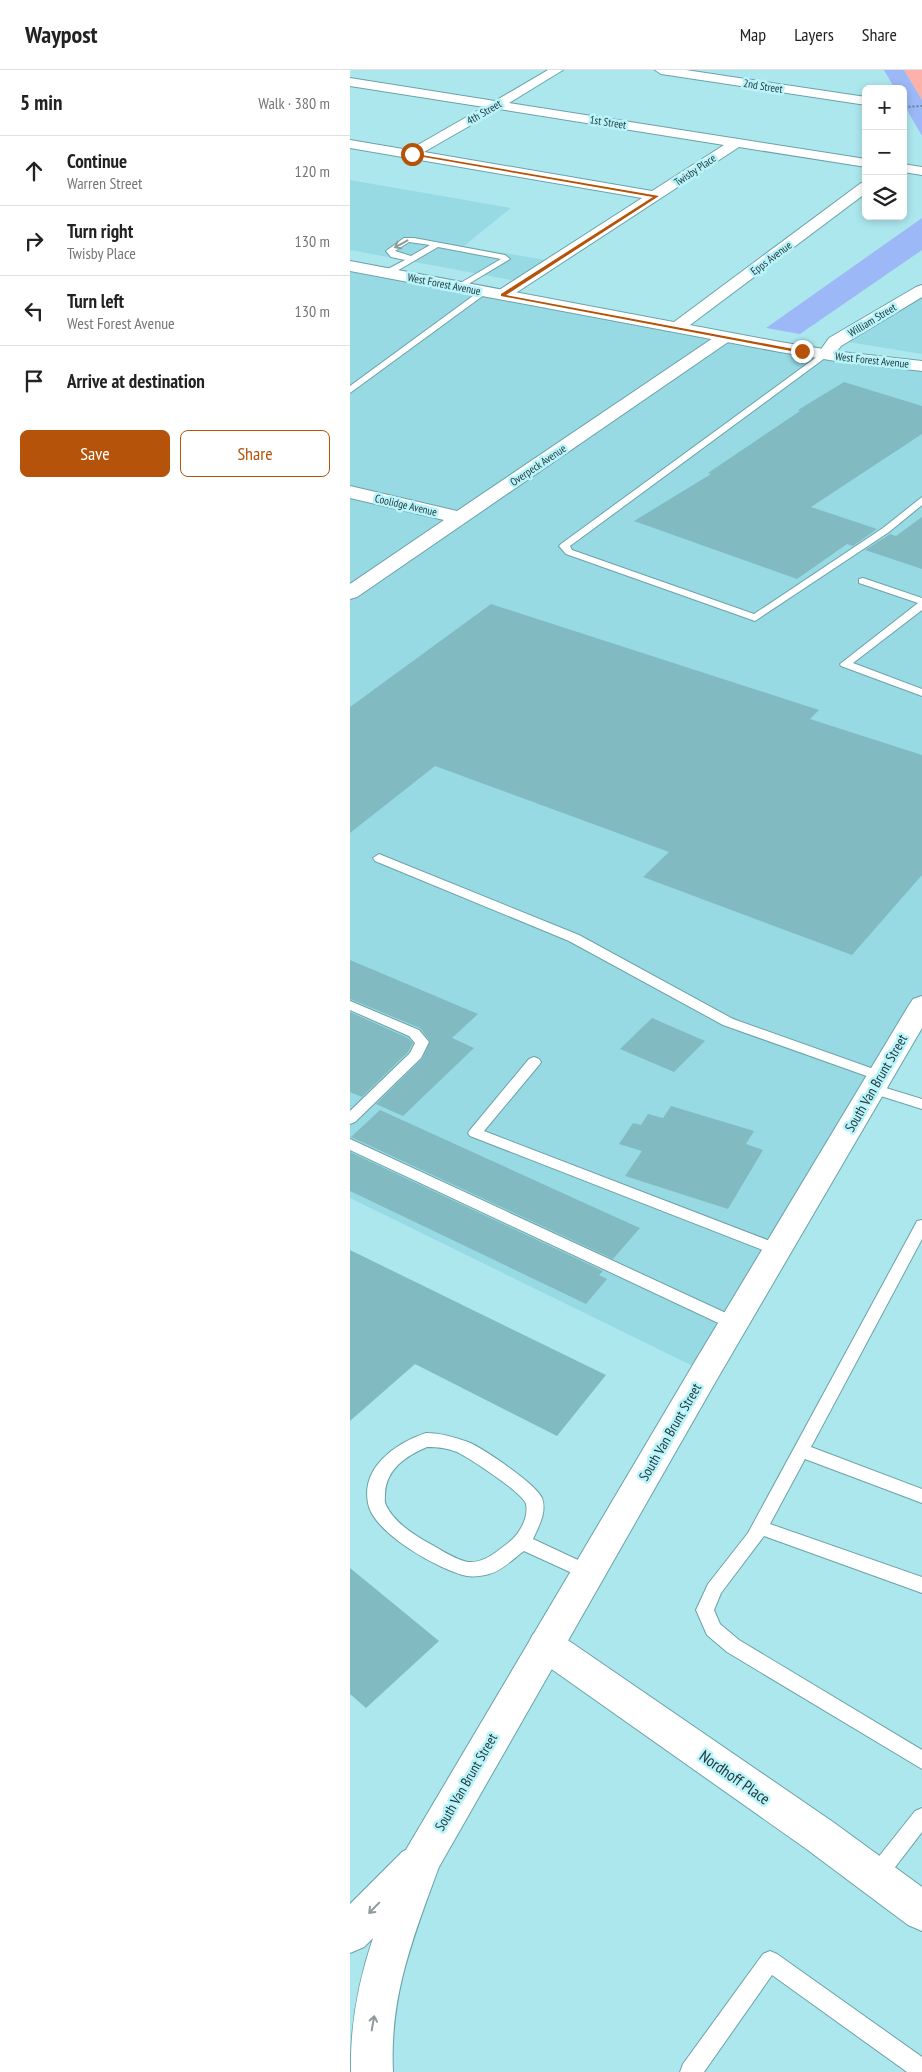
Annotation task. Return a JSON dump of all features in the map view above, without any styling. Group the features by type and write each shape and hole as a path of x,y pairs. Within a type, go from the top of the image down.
{"main road":[{"name":"4th Street","path":"412,154 557,70"},
{"name":"2nd Street","path":"661,70 862,100"},
{"name":"1st Street","path":"350,82 862,161"},
{"name":"Twisby Place","path":"502,295 736,143"},
{"path":"350,144 657,196"},
{"path":"907,169 922,171"},
{"name":"Epps Avenue","path":"676,328 862,189"},
{"name":"West Forest Avenue","path":"351,268 387,273 825,355 922,366"},
{"name":"William Street","path":"825,355 835,342 922,290"},
{"name":"Overpeck Avenue","path":"353,589 734,339"},
{"name":"Coolidge Avenue","path":"350,492 461,518"},
{"name":"South Van Brunt Street","path":"421,1861 705,1372 922,1005"},
{"name":"Nordhoff Place","path":"546,1645 819,1835 922,1911"},
{"path":"350,1933 421,1861"},
{"path":"372,2072 372,2030 381,1980 421,1861"}],"lane":[{"path":"412,259 390,251 407,240 498,254 506,259 460,287"},
{"path":"387,273 438,244"},
{"path":"350,390 484,292"},
{"path":"825,355 564,546 569,552 755,618 886,530 922,500"},
{"path":"863,581 922,601"},
{"path":"922,605 844,664 922,693"},
{"path":"380,858 574,938 728,1022 922,1104"},
{"path":"350,1005 414,1033 422,1042 416,1055 350,1119"},
{"path":"534,1062 475,1133 778,1250"},
{"path":"350,1144 735,1324"},
{"path":"922,1225 754,1538 714,1588 704,1610 714,1629 733,1646 922,1760"},
{"path":"426,1440 440,1440 464,1448 522,1486 534,1500 535,1515 523,1542 488,1567 468,1569 446,1561 418,1546 388,1523 376,1504 377,1483 384,1468 405,1449 426,1440"},
{"path":"801,1450 922,1496"},
{"path":"759,1527 922,1585"},
{"path":"523,1542 589,1573"},
{"path":"875,1876 922,1817"},
{"path":"691,2072 770,1961 922,2070"}],"path":[{"path":"907,106 922,106"}],"shaded area":[{"path":"884,70 904,70 922,100 922,136 907,110 907,85 893,85"},
{"path":"904,70 922,70 922,100"},
{"path":"350,180 511,208 464,246 557,262 527,283 350,250"},
{"path":"922,218 922,250 800,334 766,328"},
{"path":"350,266 743,341 922,366 922,1005 705,1372 350,1198"},
{"path":"922,289 922,354 836,340"}],"building":[{"path":"844,382 922,406 922,434 811,507 877,529 853,546 847,544 797,579 634,521 711,474 708,473 800,411 798,410"},
{"path":"922,517 922,569 865,550 890,534 896,536"},
{"path":"491,604 819,710 810,719 922,755 922,875 852,955 643,877 669,852 435,766 350,833 350,707"},
{"path":"350,960 478,1014 452,1038 474,1048 403,1116 376,1104 422,1059 430,1041 420,1028 350,999"},
{"path":"350,1012 408,1038 413,1043 408,1052 362,1097 350,1092"},
{"path":"652,1018 705,1041 674,1072 620,1049"},
{"path":"671,1106 754,1131 746,1144 763,1150 728,1209 625,1176 642,1151 619,1144 633,1123 641,1125 648,1114 663,1118"},
{"path":"380,1110 640,1228 613,1259 351,1137"},
{"path":"350,1152 603,1271 599,1275 607,1279 586,1304 350,1191"},
{"path":"350,1250 606,1375 557,1436 415,1364 350,1421"},
{"path":"350,1568 439,1641 366,1708 350,1694"}],"route":[{"path":"412,154 657,196 502,295 802,351"}]}
